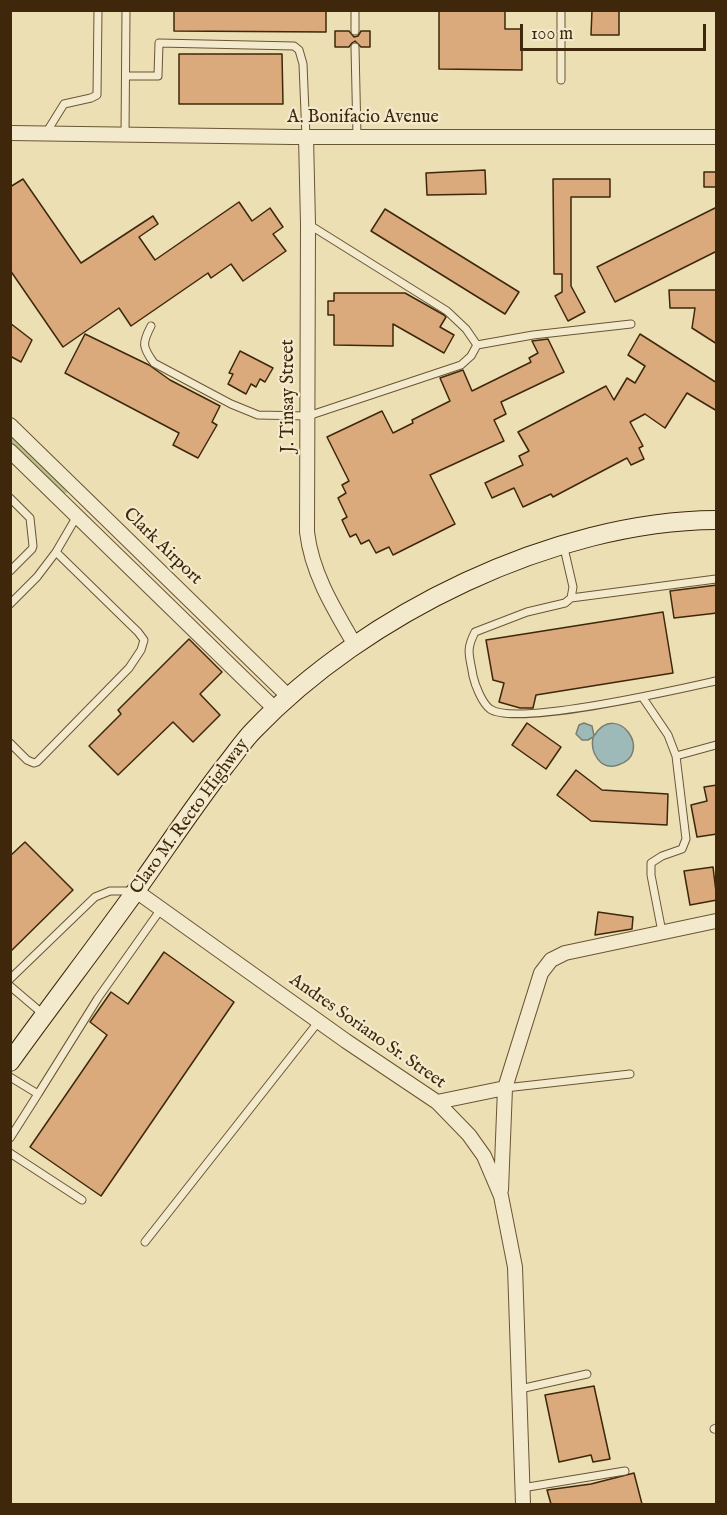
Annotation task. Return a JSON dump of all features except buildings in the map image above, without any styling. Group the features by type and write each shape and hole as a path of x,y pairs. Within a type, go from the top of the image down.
{"main road":[{"name":"Claro M. Recto Highway","path":"10,1062 136,891 208,788 252,732 288,696 355,645 420,605 502,568 564,552 640,528 717,520"}],"street":[{"name":"A. Bonifacio Avenue","path":"10,133 125,136 717,137"},
{"name":"J. Tinsay Street","path":"306,137 308,224 306,515 309,548 324,591 355,645"},
{"name":"Clark Airport","path":"10,424 288,696"},
{"name":"Clark Airport","path":"10,451 275,709"},
{"path":"67,505 80,491"},
{"name":"Andres Soriano Sr. Street","path":"136,891 437,1102 469,1135 484,1156 501,1196 515,1267 523,1504"},
{"path":"501,1196 505,1088 541,973 551,960 566,953 717,921"},
{"path":"437,1102 505,1088"}],"lane":[{"path":"45,135 64,104 91,98 97,94 98,10"},
{"path":"125,136 126,10"},
{"path":"354,10 355,31"},
{"path":"561,10 561,80"},
{"path":"126,76 158,76 159,43 294,46 302,56 306,137"},
{"path":"355,47 357,136"},
{"path":"308,224 447,311 466,329 477,345"},
{"path":"477,345 533,335 631,324"},
{"path":"151,326 144,340 146,352 154,363 231,404 258,415 308,416 461,365 471,356 477,345"},
{"path":"10,498 30,518 33,546 10,571"},
{"path":"11,602 37,577 56,552 78,515"},
{"path":"10,743 27,760 37,762 129,668 143,645 144,640 138,632 56,552"},
{"path":"564,552 573,587 571,598"},
{"path":"717,579 571,598 565,603 527,612 475,632 468,646 474,683 488,708 504,715 537,713 643,698 717,681"},
{"path":"643,698 668,735 676,756 686,839 682,849 662,856 651,864 662,932"},
{"path":"676,756 717,745"},
{"path":"10,979 94,897 110,891 136,891"},
{"path":"10,1138 98,998 161,909"},
{"path":"10,986 44,1015"},
{"path":"145,1242 319,1021"},
{"path":"505,1088 630,1074"},
{"path":"10,1077 38,1094"},
{"path":"10,1153 82,1200"},
{"path":"520,1389 587,1374"},
{"path":"522,1488 625,1471"}],"green space":[{"path":"10,434 65,488 67,493 61,493 11,443"}],"water":[{"path":"584,723 592,726 594,736 603,726 613,723 621,726 633,741 633,751 629,759 612,766 601,763 593,749 593,737 582,740 576,734 579,725"}]}
